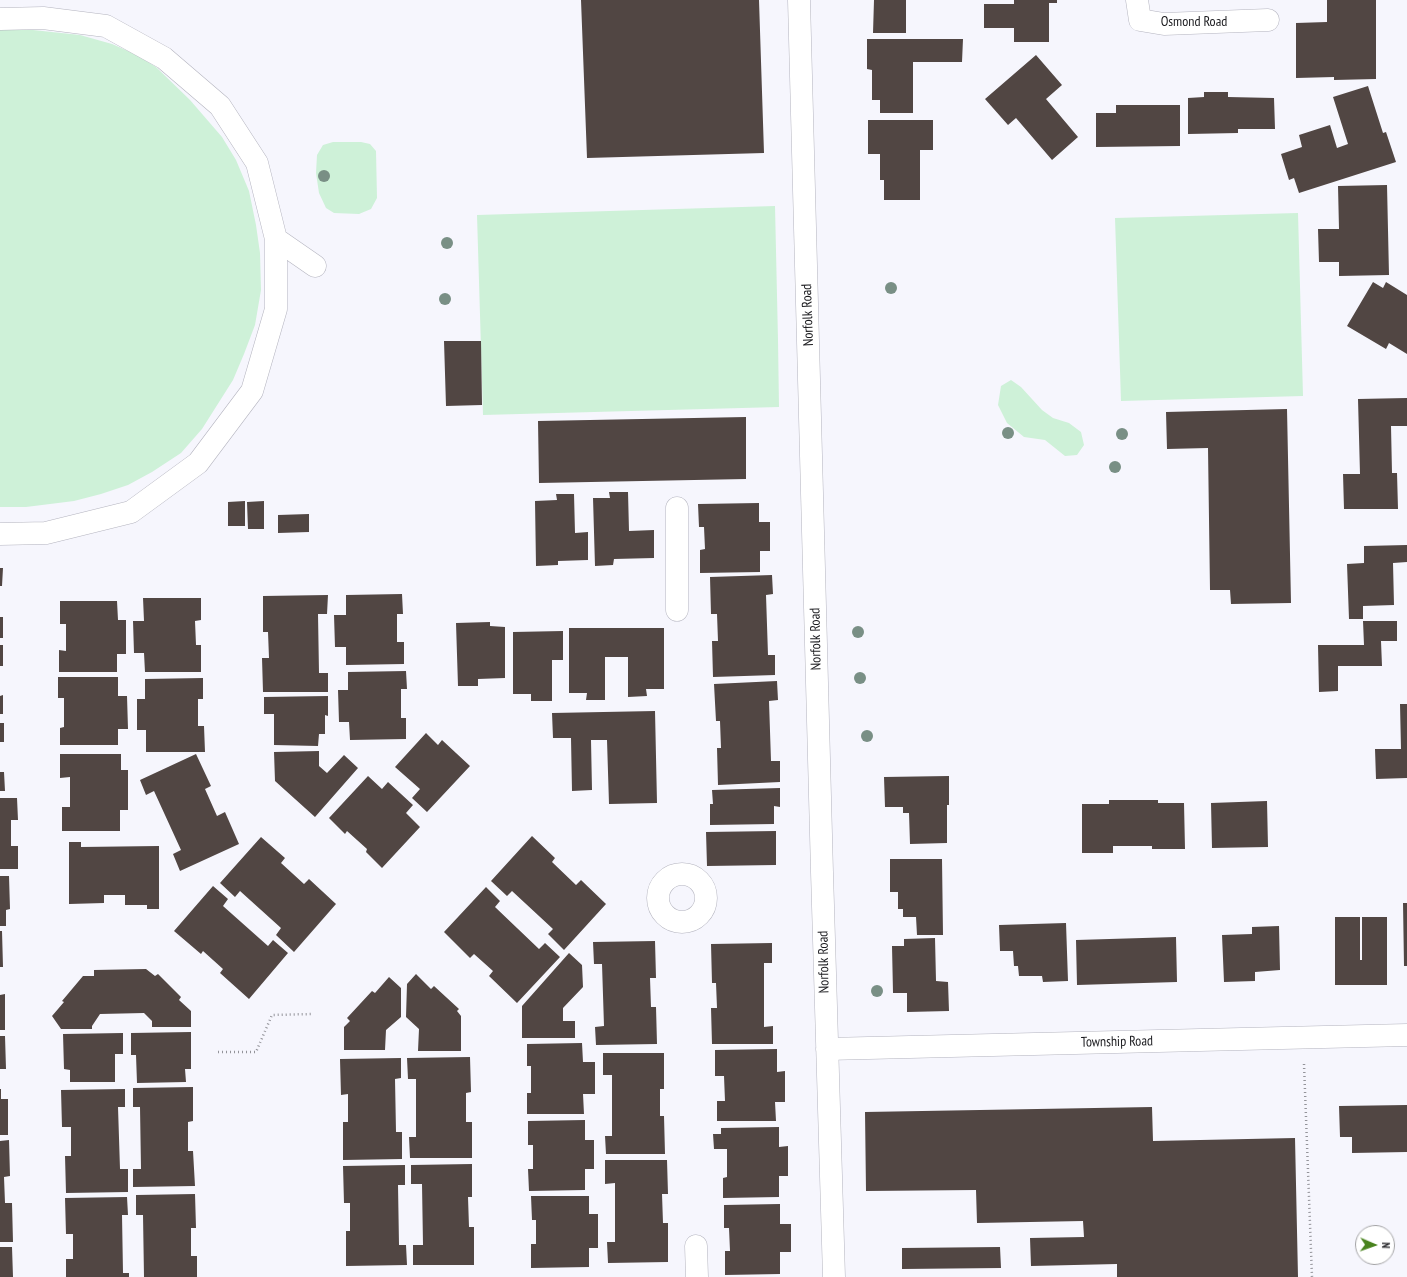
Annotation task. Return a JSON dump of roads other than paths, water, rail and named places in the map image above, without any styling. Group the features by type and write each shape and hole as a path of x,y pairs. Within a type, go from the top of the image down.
{"street":[{"name":"Norfolk Road","path":"799,0 834,1277"},
{"name":"Osmond Road","path":"1137,0 1140,20 1164,24 1268,20"},
{"path":"0,19 43,18 106,26 164,58 220,106 256,163 276,239 276,308 252,391 198,463 131,512 46,533 0,534"},
{"path":"276,239 315,266"},
{"path":"676,508 677,610"},
{"name":"Township Road","path":"827,1049 1407,1035"},
{"path":"696,1246 697,1277"}]}
